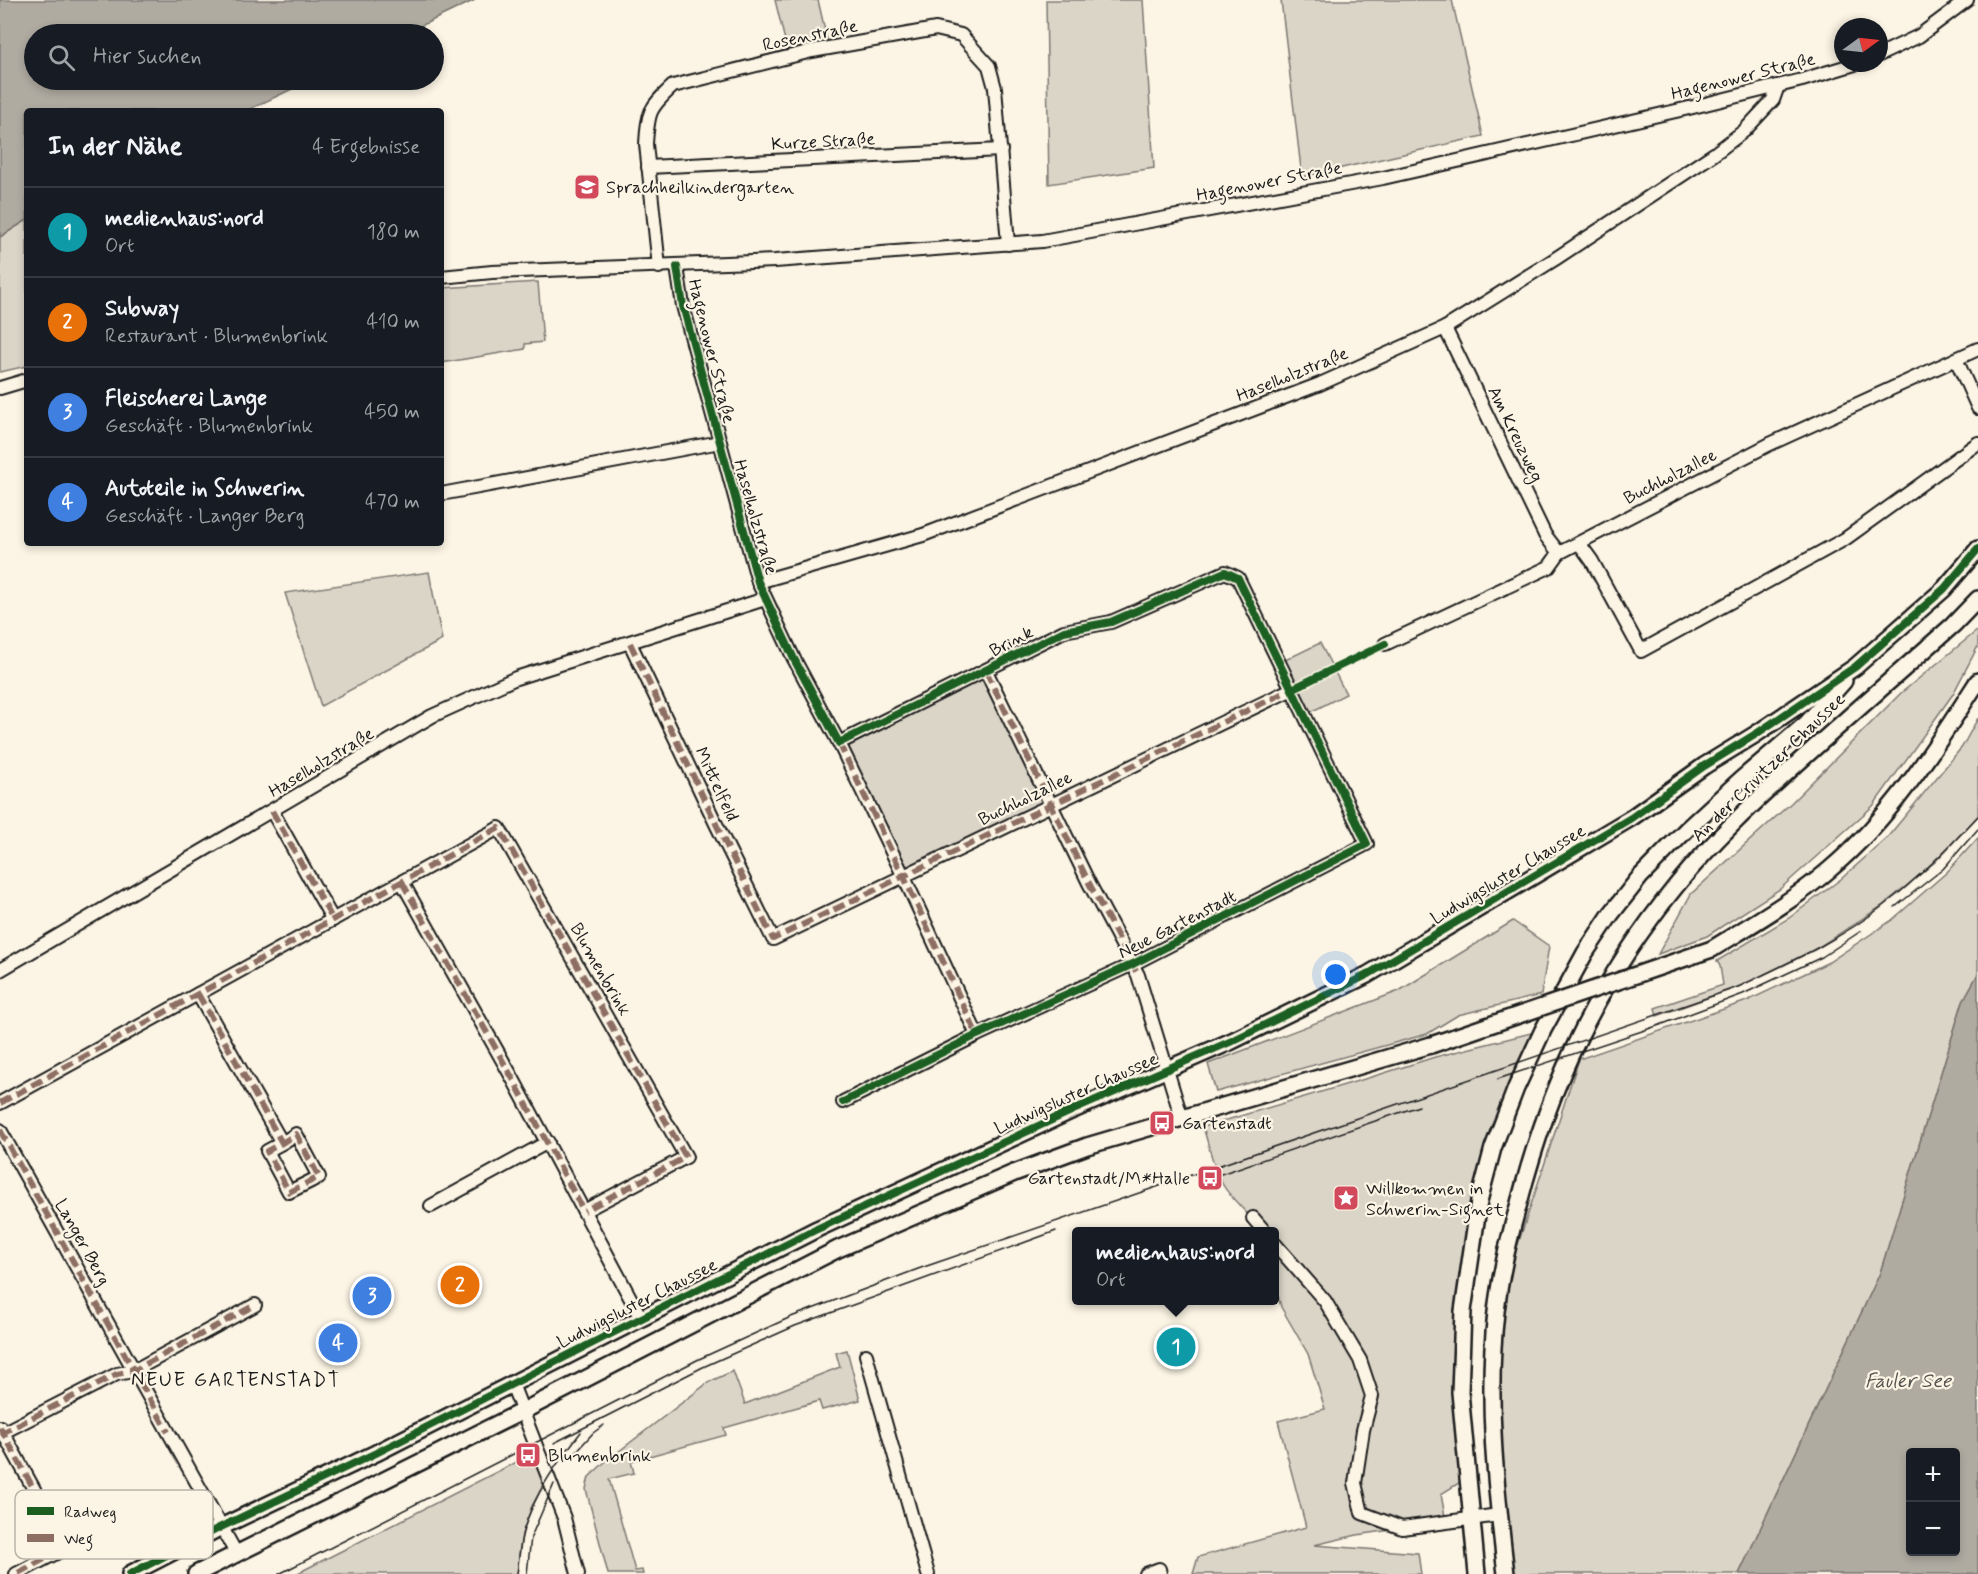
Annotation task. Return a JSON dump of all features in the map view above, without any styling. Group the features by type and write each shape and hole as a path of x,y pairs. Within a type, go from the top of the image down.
{"street":[{"path":"1888,51 1918,36 1967,0"},
{"name":"Rosenstraße","path":"659,267 645,144 648,114 656,101 673,86 812,51 936,29 961,35 989,66 995,88 1008,244"},
{"name":"Hagenower Straße","path":"444,278 492,272 677,267 786,261 1042,241 1348,185 1689,108 1834,70"},
{"name":"Haselholzstraße","path":"758,582 922,535 1320,384 1445,328 1555,259 1714,154 1744,131 1773,100 1778,86"},
{"name":"Kurze Straße","path":"648,167 1000,150"},
{"name":"Hagenower Straße","path":"444,493 720,442 683,306 677,267"},
{"name":"Am Kreuzweg","path":"1445,328 1545,535 1559,553"},
{"name":"Buchholzallee","path":"1385,644 1549,567 1559,553 1770,444 1978,349"},
{"path":"1956,359 1978,408"},
{"path":"0,388 24,381"},
{"name":"Haselholzstraße","path":"0,970 432,716 516,678 765,599 758,582 720,442"},
{"path":"1579,543 1592,561 1641,651 1845,539 1978,442"},
{"name":"Ludwigsluster Chaussee","path":"213,1531 376,1453 817,1229 1165,1069 1232,1041 1367,975 1631,818 1704,766 1856,667 1944,589 1978,549"},
{"name":"Brink","path":"838,743 1064,631 1111,622 1225,572 1238,578 1292,689"},
{"name":"An der Crivitzer Chaussee","path":"1506,1574 1499,1515 1492,1393 1496,1311 1511,1233 1532,1153 1547,1107 1581,1029 1612,975 1643,929 1713,844 1752,804 1953,625 1978,598"},
{"path":"765,599 904,877 976,1035"},
{"name":"Mittelfeld","path":"630,643 773,939"},
{"name":"An der Crivitzer Chaussee","path":"1477,1574 1460,1392 1463,1311 1479,1201 1493,1148 1516,1088 1543,1030 1585,953 1611,914 1640,878 1696,821 1808,723 1856,667"},
{"name":"Brink","path":"986,671 1051,805"},
{"path":"196,1574 523,1411 838,1249 1025,1169 1087,1146 1162,1123 1431,1046 1712,949 1783,906 1830,870 1874,826 1944,735 1978,681"},
{"name":"Buchholzallee","path":"773,939 1292,689"},
{"name":"Neue Gartenstadt","path":"843,1102 976,1035 1132,964 1367,844 1292,689"},
{"name":"Neue Gartenstadt","path":"1051,805 1138,975 1182,1119"},
{"path":"0,1103 333,920 272,812"},
{"name":"Blumenbrink","path":"333,920 500,828 686,1157 584,1211"},
{"path":"402,882 548,1142 641,1318"},
{"path":"198,994 282,1143"},
{"name":"Langer Berg","path":"0,1130 200,1490"},
{"path":"296,1134 319,1177 289,1192 267,1151 282,1143 296,1134"},
{"path":"431,1206 548,1142"},
{"path":"1253,1218 1260,1227"},
{"path":"1279,1249 1325,1301 1360,1360 1372,1396 1363,1431 1355,1482 1362,1513 1402,1528 1499,1515"},
{"path":"34,1490 1,1431 117,1374 133,1371 255,1305"},
{"path":"866,1355 928,1574"},
{"path":"512,1384 564,1518 578,1574"},
{"name":"Langer Berg","path":"213,1513 236,1553"},
{"path":"16,1574 45,1559"},
{"name":"Ludwigsluster Chaussee","path":"130,1574 159,1559"},
{"path":"1146,1574 1159,1569 1160,1574"}],"shaded area":[{"path":"775,0 818,0 829,48 789,57"},
{"path":"1046,0 1143,0 1154,168 1049,184"},
{"path":"1281,0 1452,0 1483,136 1302,177"},
{"path":"24,222 24,367 0,372 0,237"},
{"path":"538,282 543,342 525,344 525,349 444,362 444,288"},
{"path":"429,572 442,640 321,706 285,593"},
{"path":"1978,630 1978,646 1953,694 1873,806 1780,889 1707,936 1658,954 1691,894 1791,803 1901,693"},
{"path":"1320,643 1346,694 1305,715 1279,663"},
{"path":"986,671 1051,805 904,877 839,743"},
{"path":"1978,718 1978,816 1935,862 1882,906 1816,949 1738,987 1657,1016 1655,1008 1723,985 1717,961 1789,918 1841,879 1886,839 1962,747"},
{"path":"1978,838 1978,974 1963,1001 1880,1273 1739,1574 1506,1574 1499,1515 1496,1311 1579,1059 1747,1001 1829,962 1892,920 1947,872"},
{"path":"1513,921 1549,946 1541,995 1458,1015 1427,1034 1216,1092 1208,1064 1399,991"},
{"path":"1543,1030 1493,1148 1463,1311 1467,1478 1441,1494 1446,1522 1357,1535 1314,1545 1418,1553 1421,1574 1193,1574 1198,1557 1306,1527 1278,1421 1325,1409 1308,1354 1279,1300 1279,1227 1258,1227 1227,1191 1216,1171 1203,1127 1435,1057"},
{"path":"847,1350 860,1400 822,1410 819,1401 724,1428 726,1435 631,1461 634,1473 609,1479 635,1571 642,1570 643,1574 608,1574 586,1489 589,1477 605,1462 709,1382 733,1371 745,1404 840,1367 836,1353"},
{"path":"538,1451 548,1476 532,1506 522,1534 517,1574 296,1574"}],"water":[{"path":"0,0 475,0 425,24 24,24 24,90 290,90 252,108 24,108 24,222 0,237"},
{"name":"Fauler See","path":"1978,974 1978,1574 1739,1574 1880,1273 1963,1001"}],"tram line":[{"path":"279,1574 699,1359 791,1317 918,1269 1738,987 1813,950 1867,918 1921,874 1978,816"},
{"path":"1895,907 1943,869 1978,829"},
{"path":"1498,1079 1660,1025 1743,994 1822,957 1861,931"},
{"path":"1215,1176 1419,1106"},
{"path":"554,1443 703,1367 795,1326 1056,1231"},
{"path":"574,1454 593,1433 604,1425"},
{"path":"517,1574 522,1537 533,1505 555,1467 581,1432"},
{"path":"527,1574 531,1537 554,1484"}],"marked path":[{"path":"630,643 773,939 1296,687"},
{"path":"986,671 1089,883 1138,975"},
{"path":"839,743 977,1035"},
{"path":"272,811 333,920"},
{"path":"0,1103 499,828 686,1157 584,1211"},
{"path":"402,882 513,1079 581,1206"},
{"path":"198,994 282,1143 267,1151 289,1192 319,1177 296,1134 282,1143"},
{"path":"0,1130 168,1432"},
{"path":"0,1434 117,1374 133,1371 255,1305"},
{"path":"0,1427 34,1490"},
{"path":"16,1574 45,1559"}],"cycle path":[{"path":"677,267 683,306 758,582 794,659 839,743 1064,631 1111,622 1225,572 1238,578 1367,844 1133,964 977,1035 843,1102"},
{"path":"213,1531 376,1453 817,1229 1073,1110 1232,1041 1367,975 1631,818 1704,766 1855,667 1944,589 1978,549"},
{"path":"1292,689 1385,644"},
{"path":"130,1574 159,1559"}],"place":[{"name":"Sprachheilkindergarten","path":"587,187"},
{"name":"Gartenstadt","path":"1162,1123"},
{"name":"Gartenstadt/M*Halle","path":"1210,1178"},
{"name":"Willkommen in Schwerin-Signet","path":"1346,1198"},
{"name":"Subway","path":"460,1285"},
{"name":"Fleischerei Lange","path":"372,1296"},
{"name":"Autoteile in Schwerin","path":"338,1343"},
{"name":"medienhaus:nord","path":"1176,1347"},
{"name":"Blumenbrink","path":"528,1455"}],"district":[{"name":"NEUE GARTENSTADT","path":"236,1379"}]}
